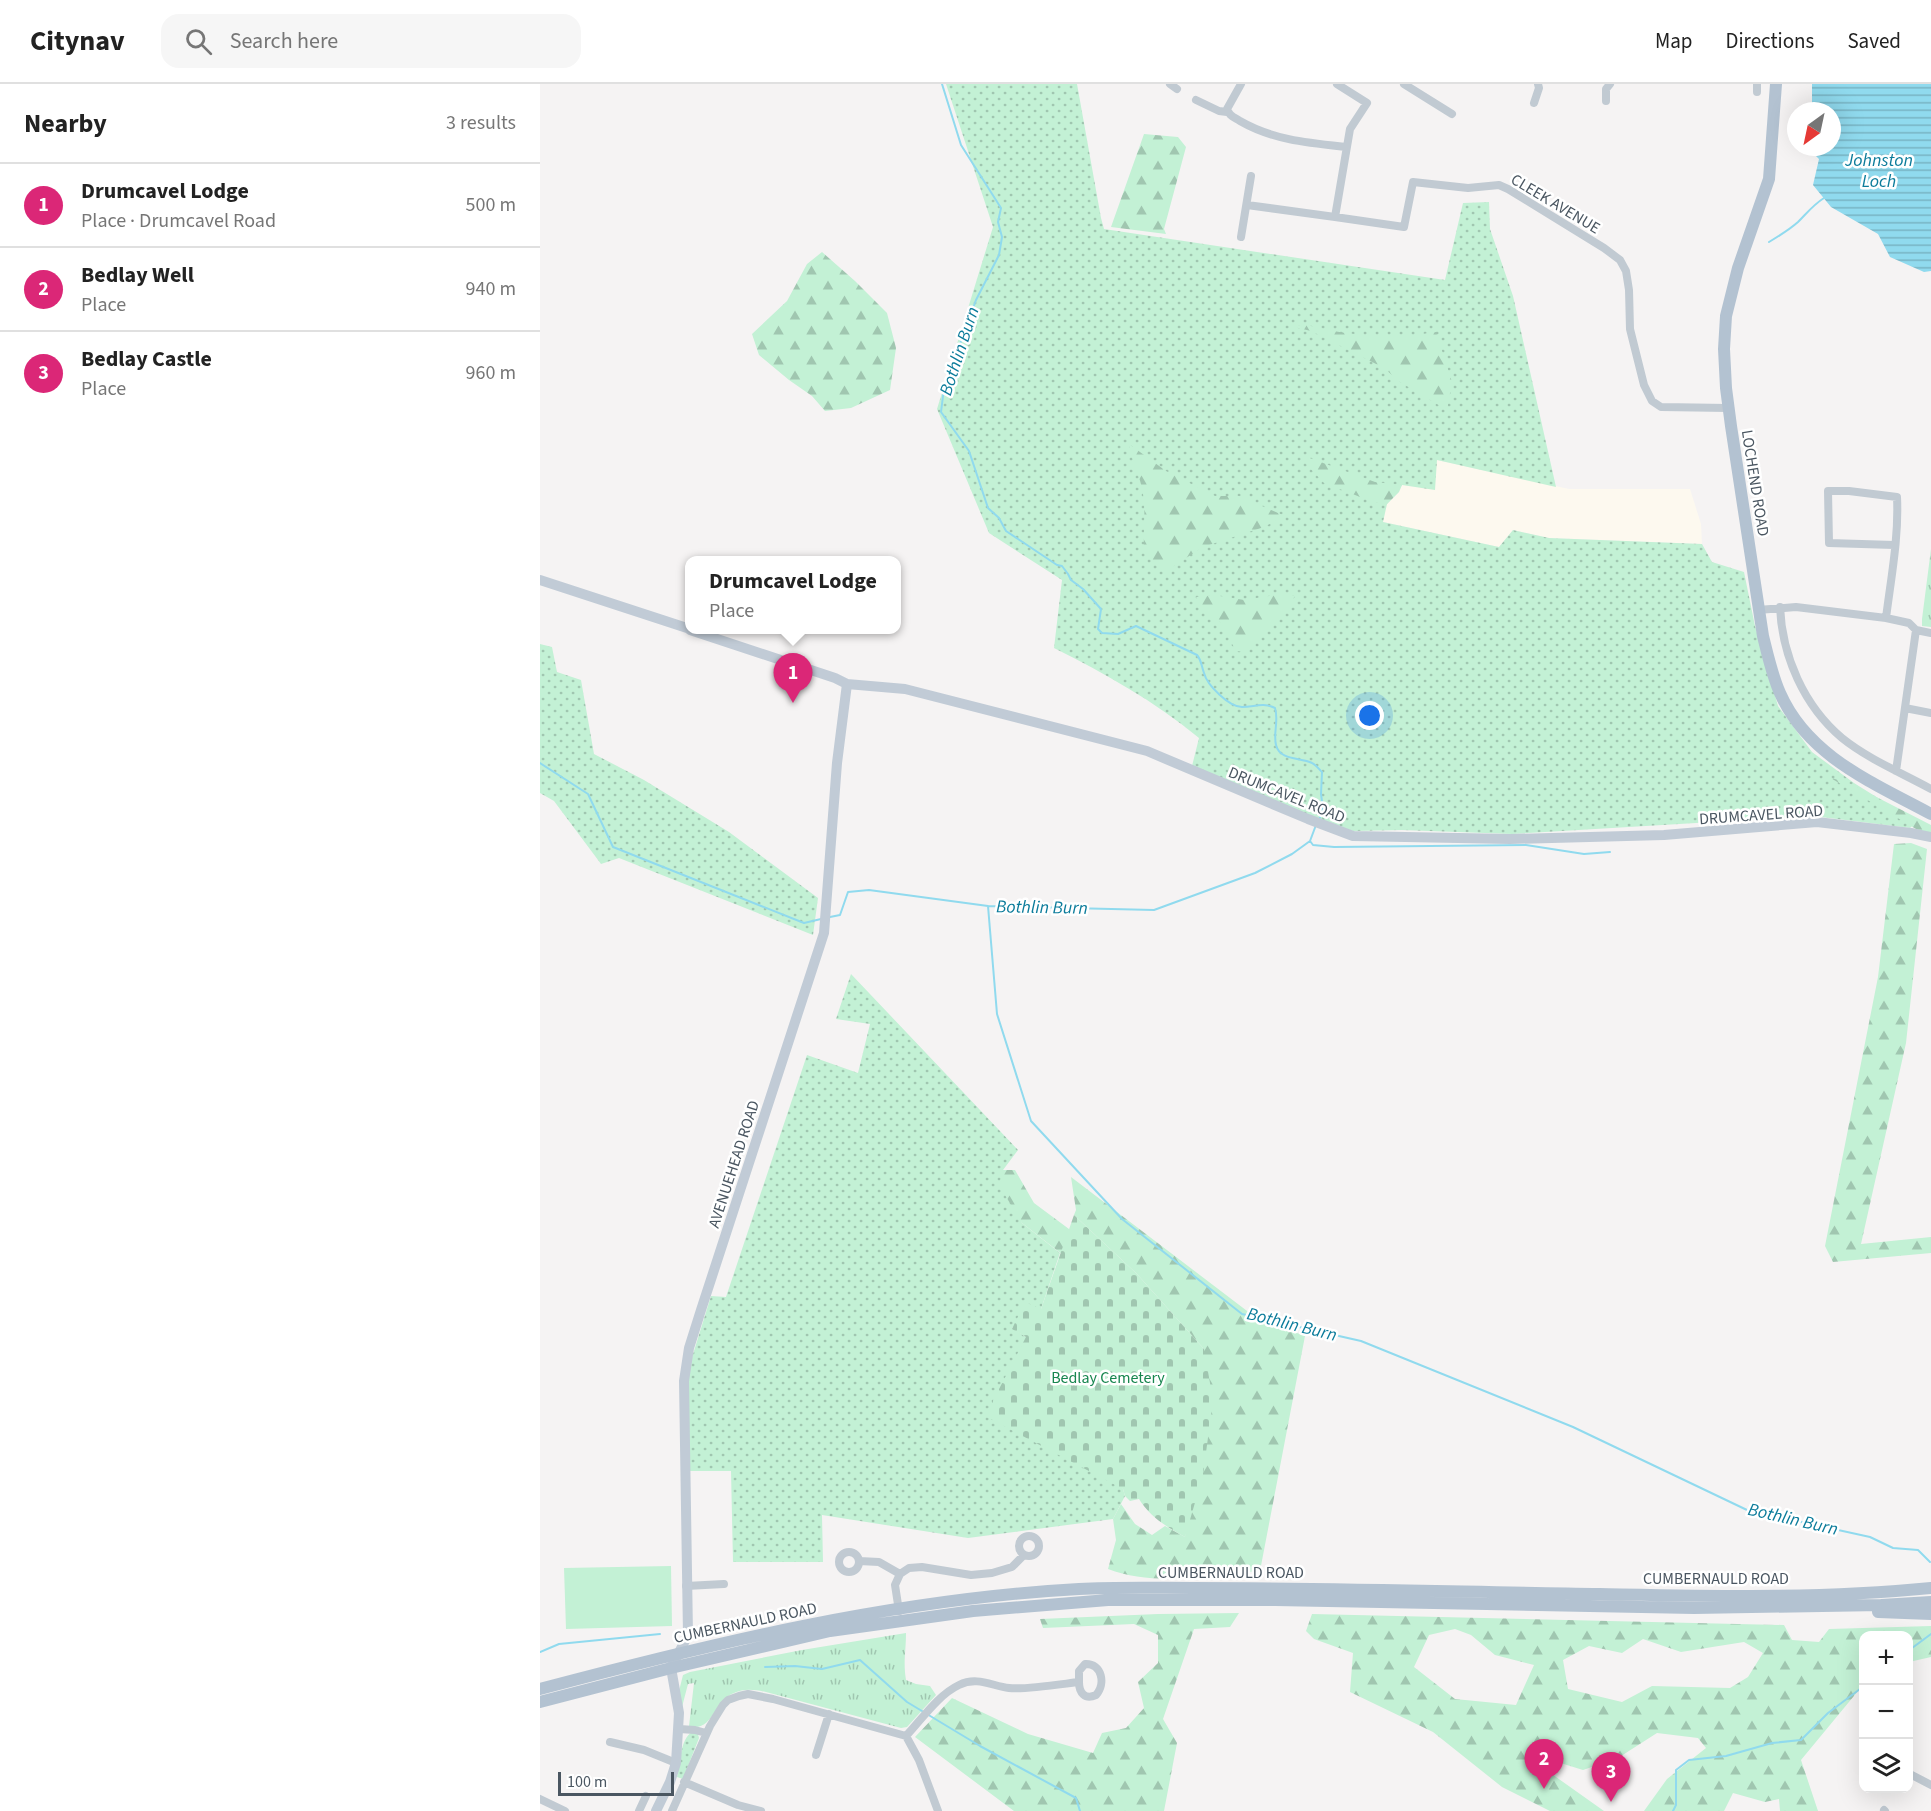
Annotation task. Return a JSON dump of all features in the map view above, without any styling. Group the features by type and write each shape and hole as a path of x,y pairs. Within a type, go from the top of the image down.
{"main road":[{"name":"LOCHEND ROAD","path":"1776,84 1769,180 1738,268 1726,316 1724,349 1728,408 1758,609 1770,668 1781,695 1795,719 1827,754 1850,770 1931,814"},
{"name":"CUMBERNAULD ROAD","path":"540,1702 671,1668 986,1596 1072,1589 1199,1588 1696,1596 1887,1593 1931,1588"},
{"name":"CUMBERNAULD ROAD","path":"540,1689 678,1653 831,1620 1100,1601 1275,1600 1694,1608 1931,1602"},
{"name":"CUMBERNAULD ROAD","path":"1817,1606 1847,1611 1931,1614"}],"street":[{"path":"1227,112 1242,84"},
{"path":"1247,205 1335,217 1350,129 1367,103 1337,84"},
{"path":"1404,84 1418,88 1452,114"},
{"path":"1534,103 1539,88 1538,84"},
{"path":"1606,101 1606,89 1610,84"},
{"path":"1196,100 1219,111 1227,112 1248,125 1288,140 1346,147"},
{"path":"1241,237 1251,176"},
{"name":"CLEEK AVENUE","path":"1335,217 1404,227 1413,182 1468,188 1499,185 1508,189 1620,260 1626,271 1629,290 1630,329 1644,385 1652,401 1661,407 1728,408"},
{"path":"1886,618 1898,516 1897,497 1849,491 1828,491 1828,543 1894,545"},
{"name":"DRUMCAVEL ROAD","path":"540,580 685,627"},
{"path":"1780,607 1786,650 1804,690 1823,719 1843,738 1896,771 1931,789"},
{"path":"1758,609 1796,607 1886,618 1909,623 1916,630 1931,633"},
{"path":"1896,771 1916,630"},
{"name":"DRUMCAVEL ROAD","path":"705,634 847,684 905,689 1147,751 1326,827 1353,836 1510,839 1674,834 1817,822 1931,837"},
{"name":"AVENUEHEAD ROAD","path":"671,1668 688,1635 684,1438 686,1364 700,1310 824,933 837,764 847,684"},
{"path":"1905,708 1931,713"},
{"path":"900,1615 896,1585 900,1574 909,1568 916,1566 971,1575 1000,1572 1012,1567 1024,1554"},
{"path":"859,1561 879,1562 900,1574"},
{"path":"686,1586 724,1584"},
{"path":"656,1811 676,1763 680,1713 671,1668"},
{"path":"906,1736 948,1692 967,1682 985,1682 1010,1688 1079,1682"},
{"path":"672,1811 706,1734 723,1705 728,1700 748,1694 906,1736 919,1760 938,1811"},
{"path":"816,1755 829,1714"},
{"path":"679,1729 706,1734"},
{"path":"610,1742 644,1750 676,1763"},
{"path":"1913,1776 1931,1785"},
{"path":"684,1782 738,1805 760,1811"},
{"path":"639,1811 646,1796"},
{"path":"540,1799 565,1811"}],"shaded area":[{"path":"1437,460 1569,489 1690,489 1701,524 1702,544 1549,538 1513,530 1499,547 1383,522 1386,505 1399,492 1402,485"}],"green space":[{"path":"946,84 1077,84 1104,229 1445,280 1463,203 1489,202 1490,229 1513,296 1556,487 1437,460 1435,490 1402,485 1387,504 1383,522 1499,547 1513,530 1549,538 1702,544 1712,562 1744,572 1755,626 1778,706 1812,752 1886,803 1913,825 1910,828 1813,816 1512,834 1402,830 1353,831 1301,813 1192,766 1199,738 1165,712 1129,689 1054,648 1062,580 989,533 937,409 993,227"},
{"path":"1144,134 1178,137 1186,147 1164,229 1166,234 1111,227"},
{"path":"822,252 887,313 896,348 890,390 851,408 825,411 812,396 759,355 752,334 787,301 807,264"},
{"path":"1307,325 1371,336 1403,336 1436,332 1452,382 1447,410 1400,382 1384,368 1311,331 1290,326"},
{"path":"1129,444 1166,471 1215,496 1239,496 1285,516 1264,527 1203,547 1166,571 1144,552 1143,494"},
{"path":"1296,453 1375,482 1402,485 1399,492 1386,505 1368,500 1324,483"},
{"path":"1931,549 1931,627 1922,626 1922,619"},
{"path":"1281,594 1295,596 1287,608 1245,652 1236,651 1220,622 1206,611 1196,597 1214,595 1244,600"},
{"path":"540,644 552,647 557,672 581,680 594,754 644,780 729,832 818,898 813,935 619,858 601,864 554,801 540,793"},
{"path":"1829,777 1853,785 1931,825 1931,838"},
{"path":"1911,843 1927,849 1906,1043 1861,1244 1931,1237 1931,1253 1833,1262 1825,1246 1878,977 1894,844"},
{"path":"851,974 1018,1150 1003,1170 1022,1223 1060,1253 1041,1309 1012,1328 1026,1337 1123,1489 1125,1496 1113,1519 968,1538 822,1515 823,1562 733,1562 731,1471 689,1471 689,1367 711,1296 726,1297 807,1055 858,1073 870,1024 836,1019"},
{"path":"1003,1170 1015,1170 1034,1203 1069,1229 1142,1303 1063,1255 1022,1223 999,1185"},
{"path":"1071,1177 1255,1317 1305,1336 1260,1571 1164,1579 1108,1569 1116,1540 1113,1519 1121,1504 1135,1524 1152,1535 1165,1526 1185,1537 1204,1349 1137,1274 1074,1215 1076,1210"},
{"name":"Bedlay Cemetery","path":"1074,1215 1137,1274 1204,1349 1213,1400 1203,1475 1185,1537 1154,1516 1139,1499 1130,1501 1123,1489 985,1416 1026,1337 1012,1329 1025,1302 1041,1309"},
{"path":"671,1566 672,1626 566,1629 564,1568"},
{"path":"1239,1613 1230,1627 1194,1629 1163,1719 1177,1743 1164,1811 1014,1811 915,1737 952,1698 1028,1734 1093,1753 1102,1733 1126,1728 1144,1708 1138,1682 1158,1663 1158,1635 1134,1624 1043,1628 1040,1619"},
{"path":"1312,1614 1784,1625 1792,1640 1819,1642 1829,1629 1931,1626 1931,1657 1913,1661 1913,1631 1859,1631 1859,1690 1801,1760 1818,1811 1780,1811 1779,1799 1765,1802 1733,1793 1724,1811 1644,1811 1667,1779 1706,1748 1698,1738 1657,1733 1618,1758 1583,1770 1554,1761 1549,1772 1604,1811 1550,1811 1502,1787 1433,1732 1350,1692 1353,1653 1314,1639 1306,1631","holes":["1455,1629 1471,1635 1495,1655 1534,1665 1516,1705 1455,1699 1414,1667 1429,1635","1643,1639 1681,1652 1744,1642 1763,1653 1748,1677 1730,1688 1652,1686 1622,1702 1568,1689 1563,1660 1589,1646 1622,1653"]},
{"path":"906,1633 906,1680 930,1686 936,1695 907,1727 901,1728 766,1692 750,1690 738,1691 727,1697 703,1725 689,1726 694,1683 688,1684 682,1707 679,1691 683,1675 690,1672"},
{"path":"692,1732 698,1734 699,1738 683,1779 677,1777 681,1752 685,1740"}],"water":[{"name":"Johnston Loch","path":"1812,84 1931,84 1931,271 1924,272 1890,257 1878,234 1831,207 1813,185 1819,159 1816,156 1841,156 1841,102 1812,102"}],"waterway":[{"name":"Bothlin Burn","path":"942,84 961,145 1001,208 998,222 1002,237 999,255 976,300 944,388 941,412 969,451 988,508 999,518 1006,531 1057,565 1062,566 1071,580 1083,589 1101,609 1098,629 1102,633 1118,634 1136,626 1197,655 1209,683 1219,695 1231,703 1242,707 1262,705 1275,708 1275,740 1278,750 1286,756 1307,761 1322,772 1323,809 1319,820"},
{"path":"1769,242 1795,225 1824,198"},
{"path":"540,763 588,794 613,847 804,923 821,919"},
{"name":"Bothlin Burn","path":"1316,825 1310,841 1292,854 1255,873 1154,910 988,906 997,1014 1031,1121 1122,1219 1242,1314 1361,1341 1573,1427 1747,1510 1870,1537 1893,1548 1918,1550 1930,1562"},
{"path":"1310,841 1313,845 1334,847 1526,845 1584,854 1610,852"},
{"path":"830,917 840,915 848,892 869,890 988,906"},
{"path":"540,1652 559,1644 660,1634"},
{"name":"Bothlin Burn","path":"1913,1647 1931,1634"},
{"path":"765,1667 795,1666 822,1669 860,1660 907,1702 980,1746 1076,1798 1080,1811"},
{"name":"Bothlin Burn","path":"1673,1811 1676,1805 1676,1770 1689,1760 1726,1756 1772,1743 1801,1740 1828,1713 1859,1690"}],"place":[{"name":"Drumcavel Lodge","path":"793,703"},
{"name":"Bedlay Well","path":"1544,1789"},
{"name":"Bedlay Castle","path":"1611,1802"}]}
